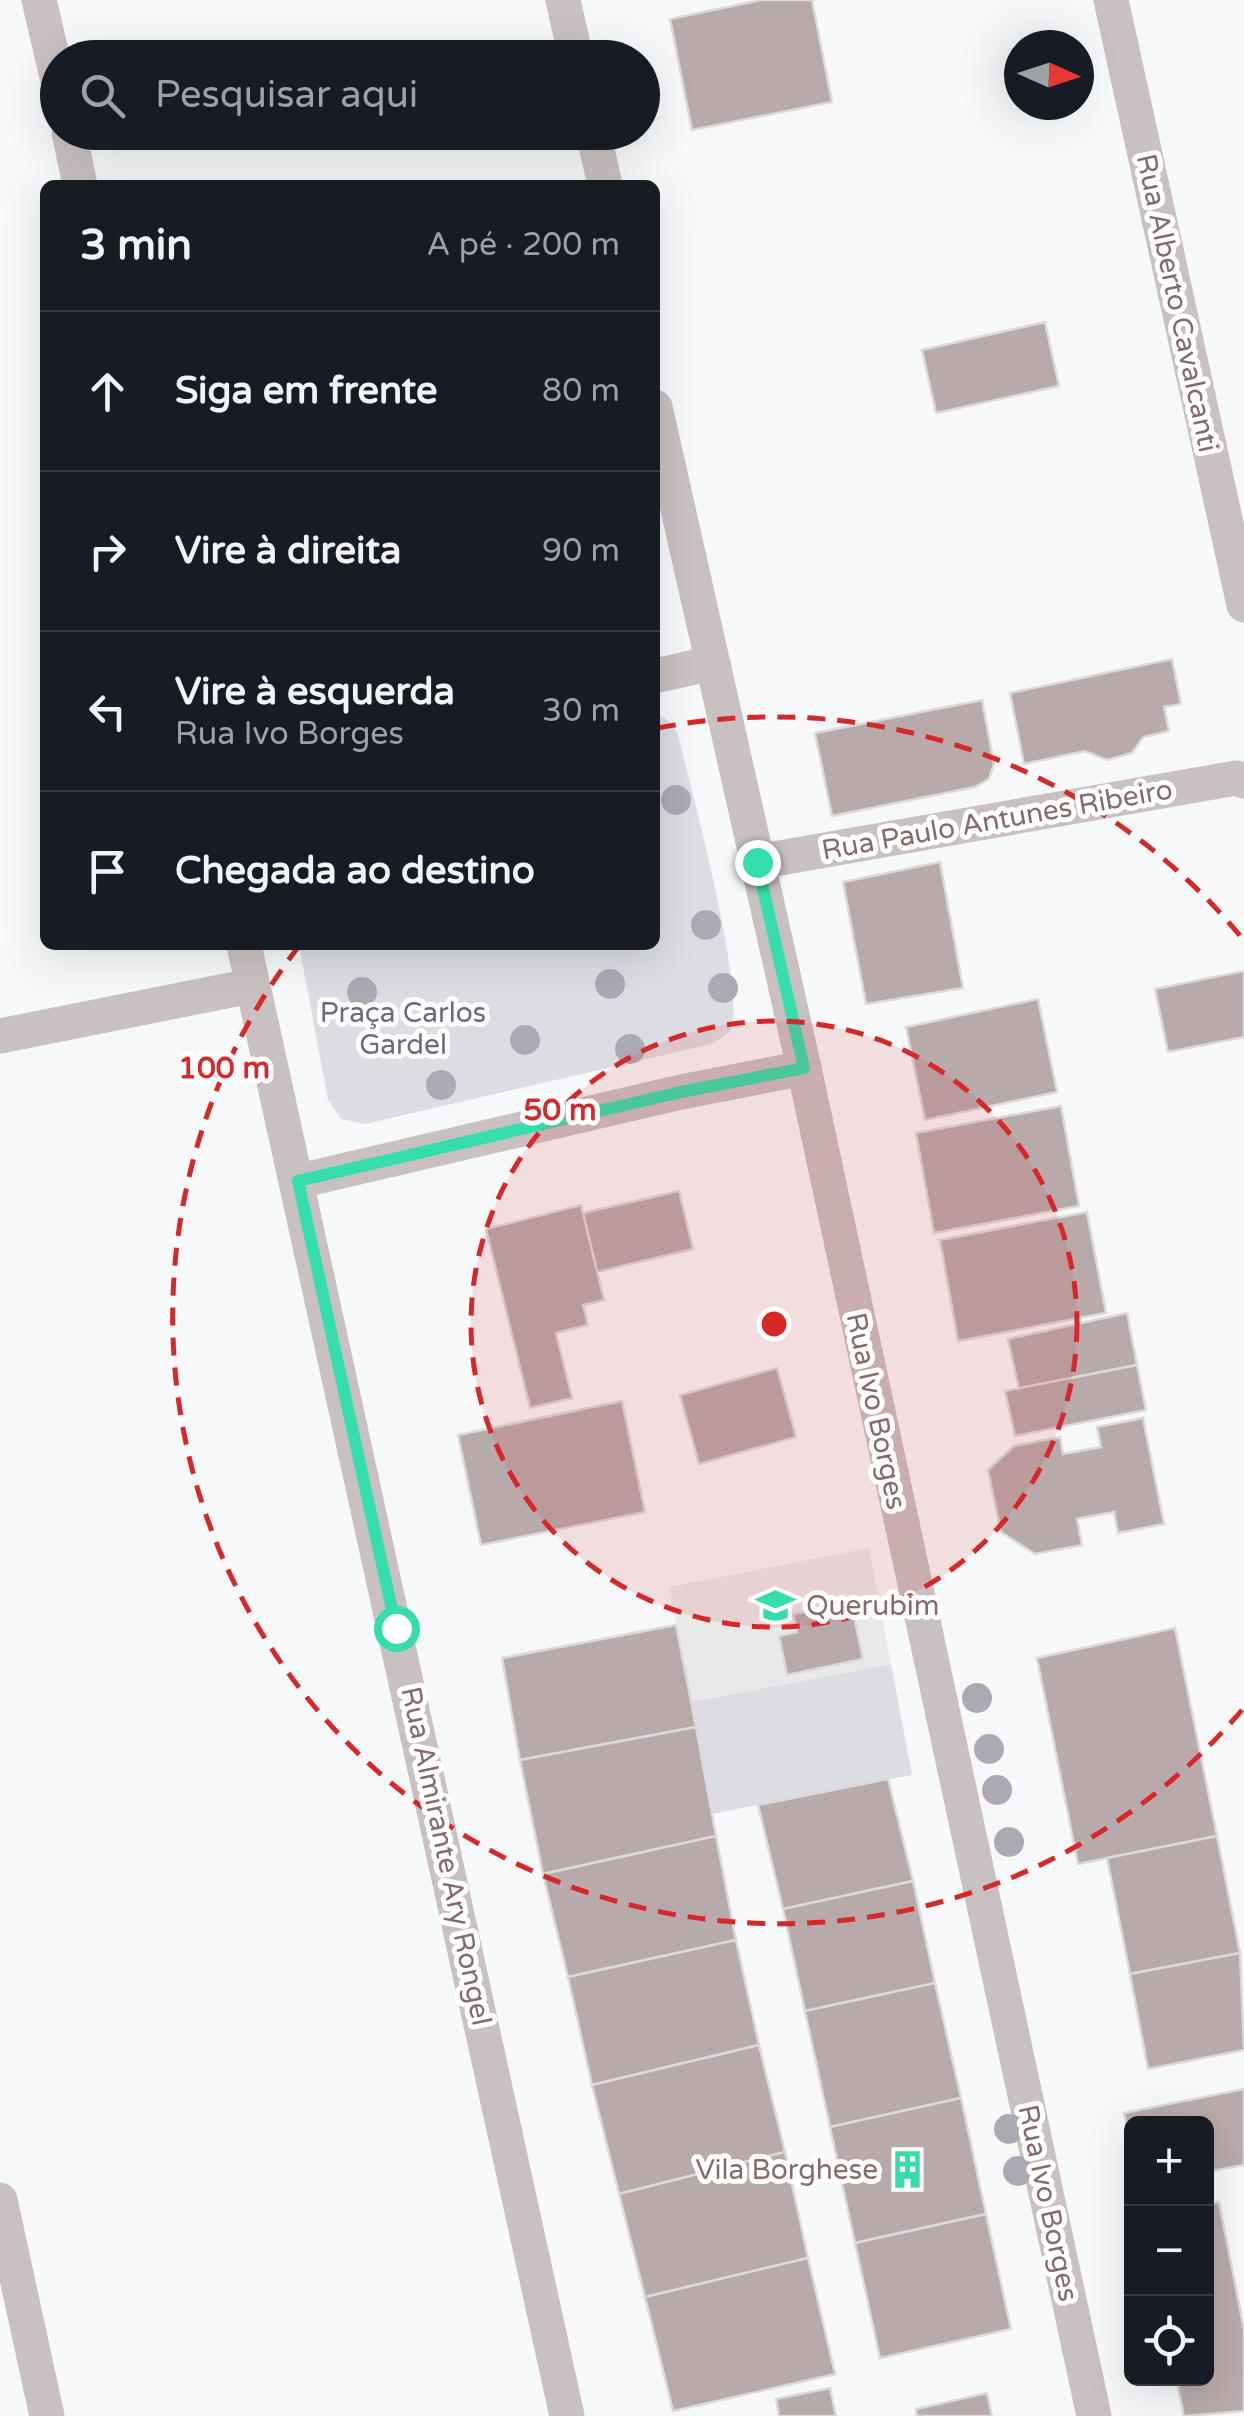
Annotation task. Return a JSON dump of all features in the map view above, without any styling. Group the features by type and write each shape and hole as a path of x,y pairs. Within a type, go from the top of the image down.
{"street":[{"path":"40,0 49,40"},
{"path":"564,0 572,40"},
{"name":"Rua Alberto Cavalcanti","path":"1110,0 1244,605"},
{"path":"73,150 79,180"},
{"path":"597,150 604,180"},
{"name":"Rua Ivo Borges","path":"660,429 804,1068 1094,2416"},
{"path":"660,675 712,663"},
{"name":"Rua Paulo Antunes Ribeiro","path":"757,862 1241,777"},
{"name":"Rua Almirante Ary Rongel","path":"245,950 567,2416"},
{"path":"0,1036 251,986"},
{"path":"298,1181 681,1092 804,1068"},
{"path":"0,2200 46,2416"}],"shaded area":[{"name":"Querubim","path":"869,1548 891,1664 691,1702 669,1587"}],"green space":[{"name":"Praça Carlos Gardel","path":"660,715 673,724 724,933 734,1008 731,1031 712,1044 365,1124 341,1119 328,1100 300,950 660,950"},
{"path":"891,1664 912,1775 712,1814 691,1702"}],"building":[{"path":"761,0 812,0 832,102 692,130 670,19"},
{"path":"1045,322 1059,386 936,413 922,350"},
{"path":"1172,659 1181,704 1164,707 1169,731 1143,737 1132,753 1107,760 1085,751 1024,764 1010,693"},
{"path":"982,700 994,764 989,779 975,787 832,816 815,733"},
{"path":"940,862 963,988 866,1004 843,882"},
{"path":"1244,971 1244,1037 1168,1052 1155,989"},
{"path":"1038,999 1057,1092 925,1120 906,1027"},
{"path":"1061,1106 1079,1206 934,1233 916,1133"},
{"path":"679,1191 693,1249 597,1272 583,1213"},
{"path":"581,1205 604,1300 583,1305 588,1325 556,1333 572,1398 530,1408 486,1229"},
{"path":"1087,1212 1106,1313 958,1341 940,1240"},
{"path":"1127,1313 1137,1365 1019,1389 1008,1339"},
{"path":"1137,1365 1146,1410 1015,1436 1005,1391"},
{"path":"777,1368 796,1437 699,1464 680,1395"},
{"path":"622,1401 645,1512 481,1545 458,1435"},
{"path":"1143,1418 1164,1524 1118,1533 1114,1512 1077,1519 1082,1545 1035,1554 1001,1532 988,1470 1014,1446 1060,1437 1063,1454 1101,1447 1097,1427"},
{"path":"851,1602 863,1659 787,1675 779,1636 797,1632 793,1614"},
{"path":"676,1625 696,1727 520,1760 502,1658"},
{"path":"1175,1628 1217,1836 1078,1864 1037,1658"},
{"path":"696,1727 716,1836 543,1874 520,1760"},
{"path":"888,1779 913,1881 783,1909 758,1805"},
{"path":"716,1836 736,1940 568,1977 543,1874"},
{"path":"1217,1836 1240,1953 1130,1974 1107,1858"},
{"path":"913,1881 935,1983 805,2011 783,1909"},
{"path":"736,1940 759,2045 592,2085 568,1977"},
{"path":"1240,1953 1244,2050 1148,2069 1130,1974"},
{"path":"935,1983 961,2098 830,2127 805,2011"},
{"path":"759,2045 785,2152 619,2194 592,2085"},
{"path":"1244,2089 1244,2165 1214,2171 1214,2116 1124,2113"},
{"name":"Vila Borghese","path":"961,2098 986,2214 855,2243 830,2127"},
{"path":"785,2152 808,2258 645,2297 619,2194"},
{"path":"1219,2202 1244,2330 1244,2411 1184,2416 1178,2386 1214,2386 1214,2203"},
{"path":"986,2214 1011,2329 880,2358 855,2243"},
{"path":"808,2258 835,2374 673,2411 645,2297"},
{"path":"830,2388 836,2416 779,2416 776,2399"},
{"path":"987,2393 992,2416 917,2416 916,2409"}],"place":[{"name":"Querubim","path":"776,1606"},
{"name":"Vila Borghese","path":"908,2170"}],"route":[{"path":"396,1628 298,1181 681,1092 804,1068 757,862"}]}
